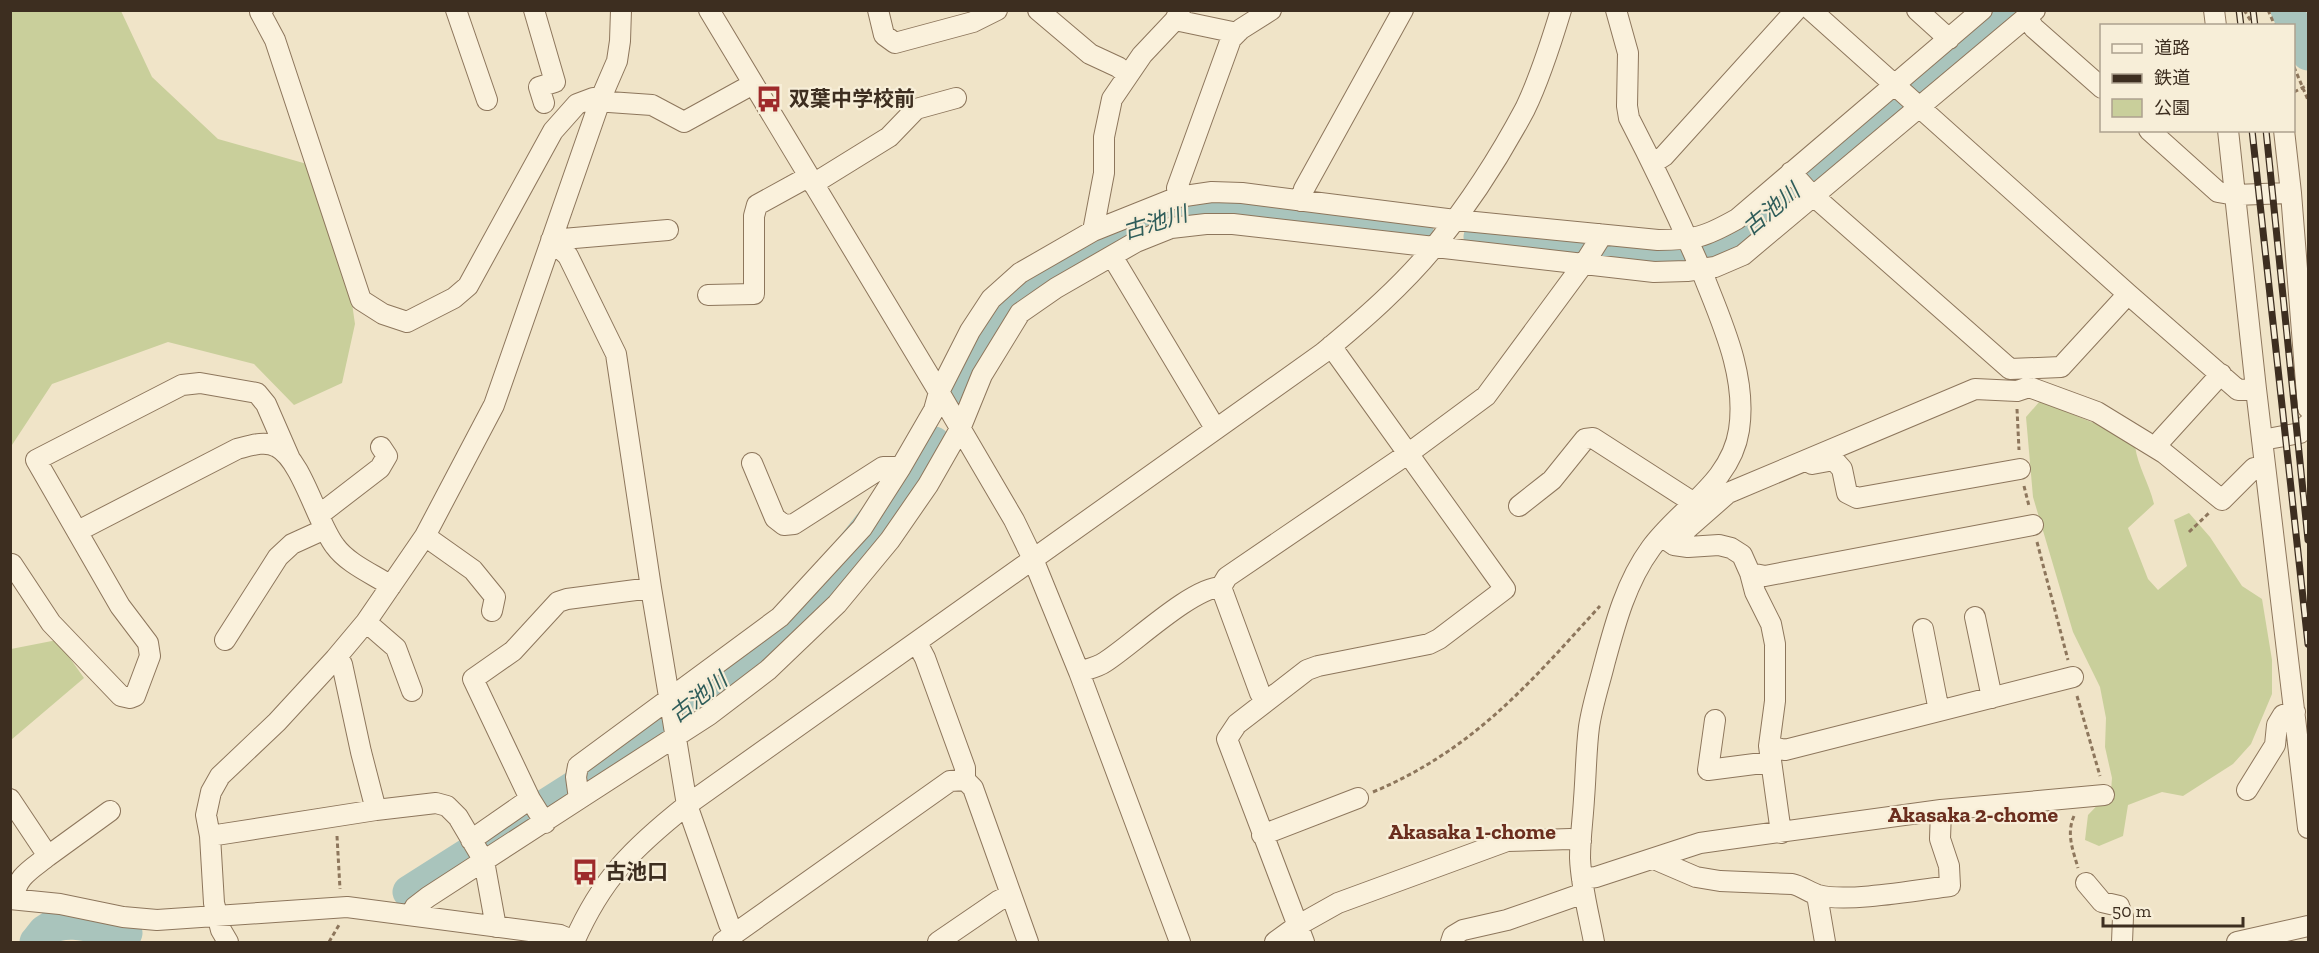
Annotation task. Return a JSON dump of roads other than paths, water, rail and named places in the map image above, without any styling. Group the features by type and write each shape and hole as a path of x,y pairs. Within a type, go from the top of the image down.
{"street":[{"path":"263,10 260,12 275,40 361,300 383,314 407,322 454,298 468,286 553,131 577,104 593,98 601,98 609,102 652,105 684,122 753,84"},
{"path":"456,10 487,100"},
{"path":"534,10 555,82 539,87 544,103"},
{"path":"228,942 216,915 210,836 206,815 211,792 220,776 277,722 366,622 425,536 494,405 601,98 617,61 621,10"},
{"path":"709,10 939,392 1014,520 1034,559 1180,942"},
{"path":"878,10 884,35 895,43 974,22 998,10"},
{"path":"1178,197 1177,188 1231,39 1271,10"},
{"path":"1277,228 1304,189 1403,10"},
{"path":"110,811 19,879 12,899 60,904 123,917 157,920 342,907 560,935 574,942 593,903 618,867 647,837 687,805 1332,346 1374,310 1434,247 1455,220 1497,156 1526,107 1561,10"},
{"path":"1594,942 1583,886 1581,841 1589,727 1593,705 1625,596 1635,573 1668,540 1694,503 1719,478 1730,457 1739,431 1740,409 1732,351 1695,256 1653,163 1629,118 1627,106 1628,53 1616,10"},
{"path":"1653,163 1664,156 1796,10"},
{"path":"1811,10 2238,390 2256,389"},
{"path":"1917,10 1949,39"},
{"path":"411,915 415,907 478,850 537,810 578,790 675,735 768,670 837,604 890,540 928,484 960,429 982,375 1020,313 1056,288 1136,242 1171,228 1206,224 1277,228 1585,262 1654,272 1695,256 1711,233 1803,185 1907,96 1949,39 1982,10"},
{"path":"578,790 578,766 669,704 780,617 862,528 934,410 939,392 970,331 991,299 1020,273 1093,231 1178,197 1212,192 1599,237 1658,240 1715,267 1743,255 1803,185 1907,96 2031,14 2034,28 2100,86"},
{"path":"1093,231 1104,173 1104,137 1112,99 1127,74 1177,15 1237,33"},
{"path":"1045,16 1090,54 1118,67 1127,74"},
{"path":"708,295 754,294 754,216 757,205 811,181 889,137 916,109 956,98"},
{"path":"2151,132 2218,192 2235,195 2292,193"},
{"path":"2228,132 2308,828"},
{"path":"2284,132 2292,193 2308,408"},
{"path":"1803,185 2010,369 2061,367 2128,294"},
{"path":"551,240 668,230"},
{"path":"1221,587 1227,577 1409,453 1486,396 1585,262 1599,237"},
{"path":"551,240 568,256 616,354 669,704 687,805 729,924 729,938"},
{"path":"1112,256 1215,428"},
{"path":"1301,934 1227,738 1237,724 1307,670 1429,644 1505,589 1332,346"},
{"path":"2161,440 2221,374"},
{"path":"12,564 51,623 121,696 130,698 135,696 150,656 148,643 120,606 36,460 182,385 200,383 257,393 266,404 290,459 335,546 348,559 392,586"},
{"path":"1668,540 1687,529 1728,493 1975,389 2017,392 2029,387 2097,412 2164,453 2222,500 2254,468 2265,467"},
{"path":"2262,440 2300,433 2308,424"},
{"path":"1519,506 1552,480 1585,439 1593,438 1694,503"},
{"path":"78,531 237,449 261,443 277,446 290,459"},
{"path":"225,640 278,557 322,522 380,468 387,456 381,447"},
{"path":"1785,469 1834,460 1842,468 1847,493 1857,498 2020,469"},
{"path":"752,463 775,518 784,525 795,525 883,467 901,467"},
{"path":"1750,573 1766,576 2033,525"},
{"path":"425,536 473,570 495,597 492,610"},
{"path":"1668,540 1688,547 1719,545 1731,548 1742,555 1755,592 1771,624 1776,701 1770,754 1781,833"},
{"path":"1079,672 1103,664 1182,605 1212,587 1221,587"},
{"path":"1221,587 1265,702"},
{"path":"537,810 473,679 513,651 558,602 651,588"},
{"path":"1975,618 1992,698"},
{"path":"366,622 396,648 412,691"},
{"path":"1923,628 1940,711"},
{"path":"917,643 925,658 965,768 964,780"},
{"path":"335,659 342,664 376,810"},
{"path":"1715,720 1708,770 2073,677"},
{"path":"2247,790 2275,745 2277,725 2283,715 2295,712"},
{"path":"729,938 950,781 964,780 972,788 1028,942"},
{"path":"1450,942 1453,936 1463,930 1507,920 1583,886 1596,877 1700,843 1941,810 2104,795"},
{"path":"1262,835 1358,798"},
{"path":"10,799 48,856"},
{"path":"210,836 376,810 436,803 447,806 458,818 478,850 496,927"},
{"path":"478,850 537,810"},
{"path":"1654,859 1696,877 1720,881 1801,885 1817,895 1848,897 1950,886 1949,866 1940,839 1941,810"},
{"path":"1275,942 1301,934 1338,903 1507,841 1570,839 1581,841"},
{"path":"2086,883 2102,902 2120,906 2123,917 2122,942"},
{"path":"938,942 1010,895"},
{"path":"1817,895 1825,942"},
{"path":"2237,942 2308,926"}],"waterway":[{"name":"古池川","path":"1480,237 1667,259 1691,257 1729,244 1883,118 2007,10"},
{"path":"2287,10 2294,24"},
{"path":"2295,27 2308,54"},
{"name":"古池川","path":"963,387 986,335 1039,277 1110,236 1171,213 1213,207 1417,230"},
{"name":"古池川","path":"409,892 617,760 760,648 814,596 934,443"},
{"name":"古池川","path":"36,942 45,931 64,924 85,924 126,933"}],"railway":[{"path":"2239,10 2241,24"},
{"path":"2253,10 2255,24"},
{"path":"2252,132 2308,644"},
{"path":"2266,132 2308,540"}],"place":[{"name":"双葉中学校前","path":"769,99"},
{"name":"古池口","path":"585,872"}],"district":[{"name":"Akasaka 2-chome","path":"1973,814"},
{"name":"Akasaka 1-chome","path":"1472,831"}]}
